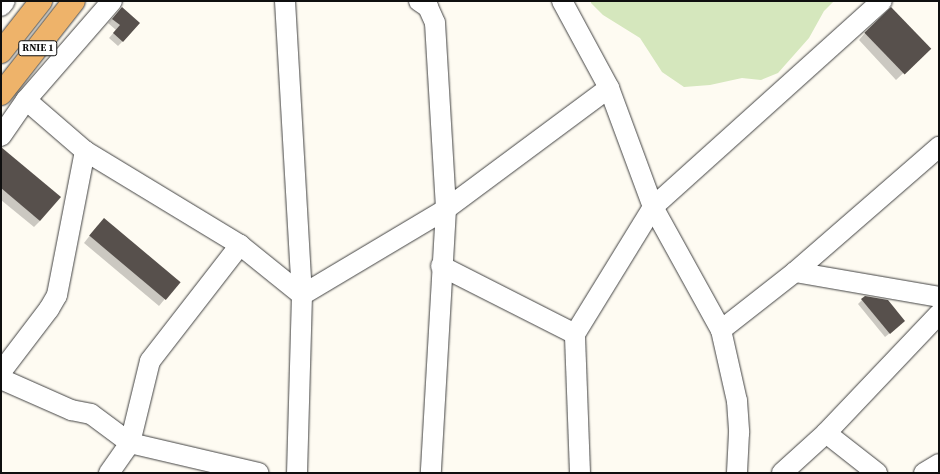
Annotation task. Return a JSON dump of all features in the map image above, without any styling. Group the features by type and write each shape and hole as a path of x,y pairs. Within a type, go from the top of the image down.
{"highway":[{"name":"RNIE 1","path":"1,52 41,1"},
{"name":"RNIE 1","path":"1,94 74,1"}],"street":[{"path":"1,6 5,1"},
{"path":"1,136 26,100 112,1"},
{"path":"285,1 302,295 297,473"},
{"path":"419,1 428,7 435,23 446,209 441,266 431,473"},
{"path":"562,1 609,88 653,207 721,330 737,401 739,433 737,473"},
{"path":"580,473 575,334 653,207 882,1"},
{"path":"302,295 446,209 609,88"},
{"path":"26,100 85,151 240,245 302,295"},
{"path":"721,330 930,166 939,147"},
{"path":"1,372 49,309 57,295 85,151"},
{"path":"109,473 130,443 150,361 240,245"},
{"path":"441,266 575,334"},
{"path":"795,272 939,297"},
{"path":"782,473 826,433 939,314"},
{"path":"1,379 71,410 91,414 130,443 260,473"},
{"path":"826,433 877,473"},
{"path":"924,473 939,464"}],"green space":[{"path":"591,1 834,1 824,11 809,38 778,73 761,80 742,78 710,85 684,87 662,72 640,38 603,15 591,3"}],"building":[{"path":"122,7 140,23 123,42 113,33 120,25 112,19"},
{"path":"891,7 931,49 905,74 864,33"},
{"path":"1,147 61,197 40,221 1,188"},
{"path":"104,218 181,282 166,300 89,236"},
{"path":"865,296 888,300 905,321 890,334 861,299"}]}
